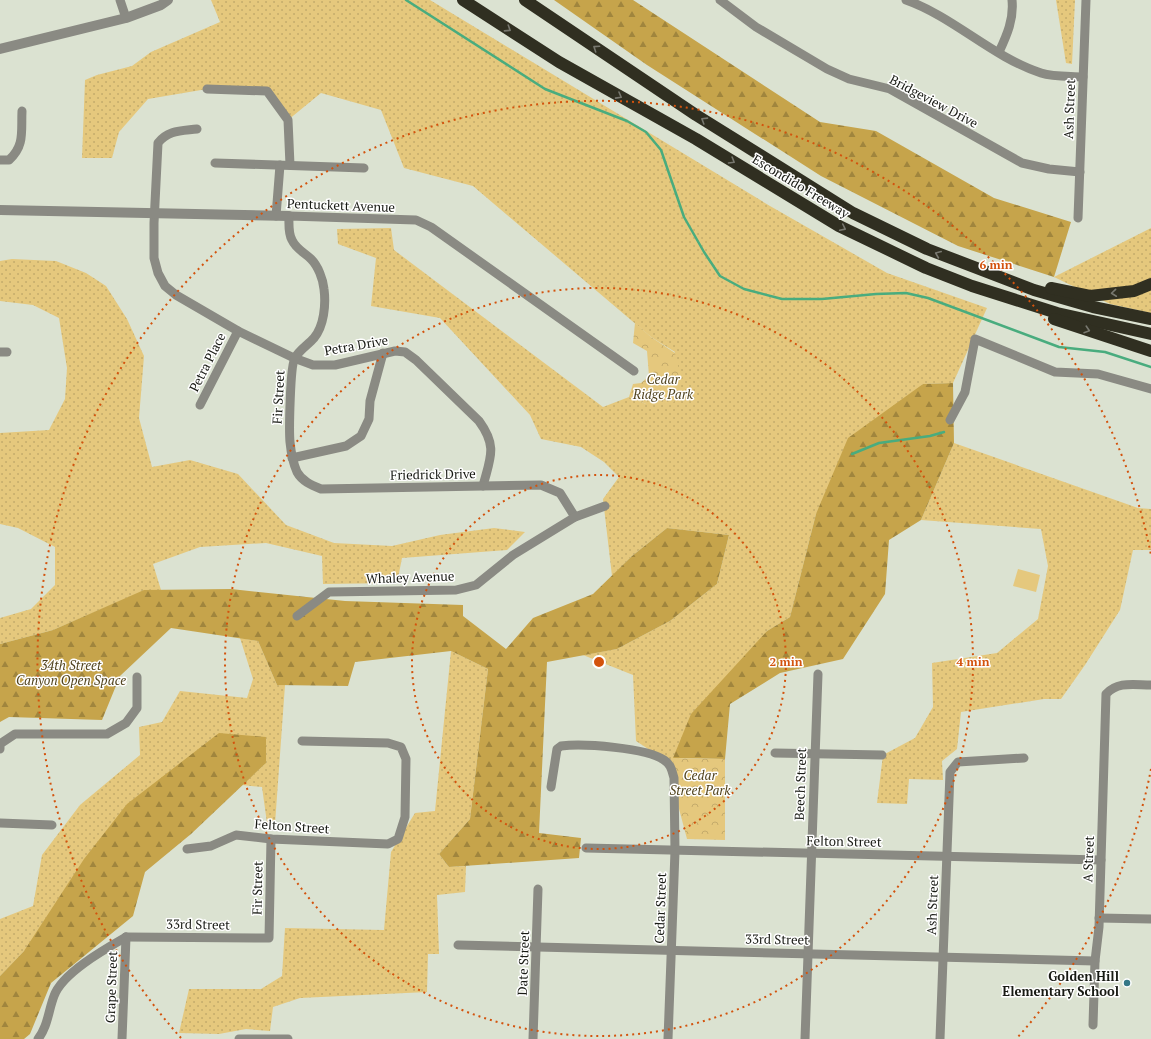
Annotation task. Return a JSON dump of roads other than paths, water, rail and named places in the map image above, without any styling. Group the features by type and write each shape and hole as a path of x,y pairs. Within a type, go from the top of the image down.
{"highway":[{"name":"Escondido Freeway","path":"463,0 559,62 696,139 839,226 926,268 972,286 1057,313 1151,334"},
{"name":"Escondido Freeway","path":"525,0 696,114 853,213 927,249 974,269 1034,290 1086,305 1151,319"},
{"path":"974,269 1090,296 1134,291 1151,284"},
{"path":"972,286 1053,319 1151,351"}],"street":[{"path":"120,0 126,18"},
{"path":"0,49 126,18 160,5 168,0"},
{"name":"Bridgeview Drive","path":"720,0 756,27 827,69 849,79 890,89 1022,163 1048,169 1080,172"},
{"path":"999,52 1008,32 1013,9 1012,0"},
{"name":"Ash Street","path":"1078,218 1086,0"},
{"path":"910,1 948,21 999,52 1042,73 1057,76 1083,77"},
{"path":"207,89 267,91 288,120 290,166"},
{"path":"0,160 9,160 17,154 21,145 22,111"},
{"path":"154,213 158,143 164,136 172,132 196,130"},
{"path":"215,163 364,168"},
{"path":"276,216 280,165"},
{"name":"Pentuckett Avenue","path":"0,210 416,220 431,227 634,372"},
{"name":"Petra Drive","path":"154,213 154,258 158,272 165,286 184,302 238,331 294,358 313,365 335,364 395,351 405,352 416,360 479,421 490,440 491,453 483,486"},
{"name":"Fir Street","path":"288,216 292,240 297,248 312,260 319,270 324,288 325,307 322,323 315,337 294,358 290,441 292,458"},
{"name":"Petra Place","path":"200,405 238,331"},
{"path":"950,420 962,400 967,388 975,339 1055,372 1098,374 1151,389"},
{"path":"292,458 346,446 361,436 369,419 370,401 383,353"},
{"name":"Friedrick Drive","path":"292,458 297,472 304,480 321,489 541,485 553,489 565,498 575,517"},
{"name":"Whaley Avenue","path":"297,616 329,592 456,590 476,585 513,555 575,517 605,506"},
{"name":"Beech Street","path":"805,1039 818,674"},
{"path":"0,749 0,744 15,734 107,734 126,723 137,708 136,677"},
{"name":"A Street","path":"1093,1025 1095,961 1099,918 1106,694 1119,684 1151,685"},
{"name":"Felton Street","path":"187,849 211,846 236,835 271,839 388,844 398,839 405,817 406,759 401,748 388,743 302,741"},
{"name":"Cedar Street","path":"551,787 556,749 568,745 620,748 658,757 665,760 671,768 674,778 675,851 668,1039"},
{"path":"775,753 882,755"},
{"name":"Ash Street","path":"940,1039 950,772 958,762 1024,758"},
{"path":"0,823 52,825"},
{"name":"Fir Street","path":"269,938 271,839"},
{"name":"Felton Street","path":"586,848 1101,860"},
{"name":"Date Street","path":"533,1039 538,889"},
{"path":"1099,918 1151,919"},
{"path":"38,1039 45,1030 54,996 62,982 126,936"},
{"name":"33rd Street","path":"126,936 269,938"},
{"name":"Grape Street","path":"122,1039 126,936"},
{"name":"33rd Street","path":"458,945 671,949 1095,961"},
{"path":"239,1039 288,1039"}],"waterway":[{"path":"406,0 545,89 627,121 646,132 661,150 684,217 704,252 720,276 744,289 782,299 822,299 906,293 928,298 1059,347 1105,352 1151,367"},
{"path":"852,454 879,443 930,436 944,432"}],"place":[{"name":"Golden Hill Elementary School","path":"1127,983"}],"park label":[{"name":"Cedar Ridge Park","path":"663,386"},
{"name":"34th Street Canyon Open Space","path":"71,672"},
{"name":"Cedar Street Park","path":"700,782"}]}
